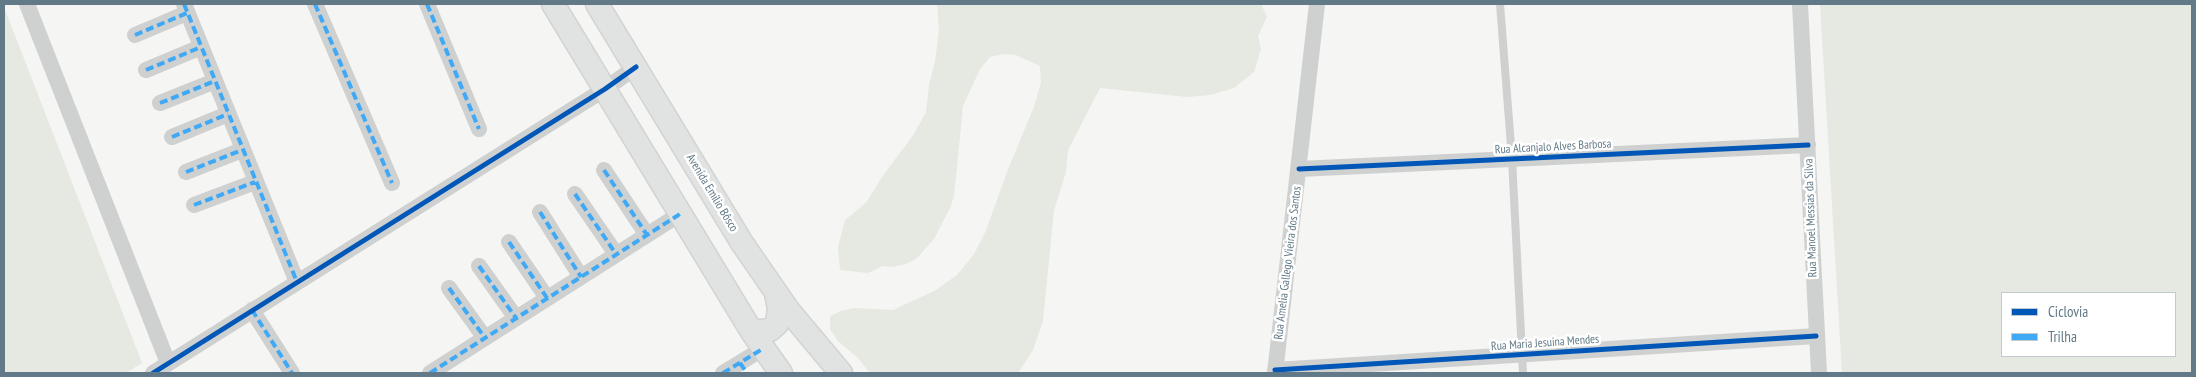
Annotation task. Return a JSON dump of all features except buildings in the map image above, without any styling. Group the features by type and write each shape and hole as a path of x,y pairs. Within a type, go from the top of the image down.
{"main road":[{"path":"553,4 680,214 758,340 781,373"},
{"name":"Avenida Emílio Bôsco","path":"597,4 742,243 776,294 841,373"},
{"path":"758,340 777,324 779,308 776,294"}],"street":[{"path":"28,4 168,363"},
{"path":"315,4 392,182"},
{"path":"426,4 478,129"},
{"name":"Rua Amelia Gallego Vieira dos Santos","path":"1275,372 1317,4"},
{"name":"Rua Manoel Messias da Silva","path":"1800,4 1819,373"},
{"path":"135,35 186,8 297,282"},
{"path":"146,70 201,47"},
{"path":"153,373 605,89 636,67"},
{"path":"160,103 215,81"},
{"path":"172,137 228,114"},
{"name":"Rua Alcanjalo Alves Barbosa","path":"1299,170 1808,145"},
{"path":"186,172 242,150"},
{"path":"604,170 646,235"},
{"path":"194,205 255,182"},
{"path":"574,194 616,254"},
{"path":"540,212 581,277"},
{"path":"430,373 680,214"},
{"path":"509,242 547,298"},
{"path":"479,266 516,318"},
{"path":"449,288 485,338"},
{"path":"252,310 292,373"},
{"name":"Rua Maria Jesuina Mendes","path":"1275,372 1522,354 1816,336"},
{"path":"723,373 744,368 758,340"}],"lane":[{"path":"1500,4 1512,159 1523,373"}],"shaded area":[{"path":"937,4 1261,4 1267,17 1258,36 1261,49 1254,72 1234,88 1210,95 1187,97 1100,88 1068,150 1066,172 1054,210 1043,321 1033,350 1018,373 870,373 858,358 838,341 830,329 830,316 841,311 854,308 893,310 936,290 957,275 974,254 985,233 1009,167 1034,107 1041,82 1040,66 1016,55 1003,54 990,57 980,69 963,106 954,196 934,239 917,258 906,264 893,267 883,266 868,273 840,270 838,247 845,220 866,203 882,177 914,134 926,112 939,30"},
{"path":"1820,4 2192,4 2192,373 1842,373"},
{"path":"4,7 142,363 126,373 4,373"}],"marked path":[{"path":"184,4 297,282"},
{"path":"315,4 392,183"},
{"path":"427,4 479,129"},
{"path":"135,35 187,13"},
{"path":"146,70 201,47"},
{"path":"160,103 215,81"},
{"path":"172,137 228,114"},
{"path":"186,172 242,150"},
{"path":"604,170 647,235"},
{"path":"194,205 255,182"},
{"path":"575,194 616,254"},
{"path":"540,212 581,277"},
{"path":"430,373 680,214"},
{"path":"509,242 547,298"},
{"path":"479,266 516,318"},
{"path":"449,288 485,338"},
{"path":"252,310 292,373"},
{"path":"723,373 764,348"},
{"path":"740,363 747,373"}],"cycle path":[{"path":"153,373 605,89 636,67"},
{"path":"1299,169 1808,145"},
{"path":"1275,370 1816,336"}]}
